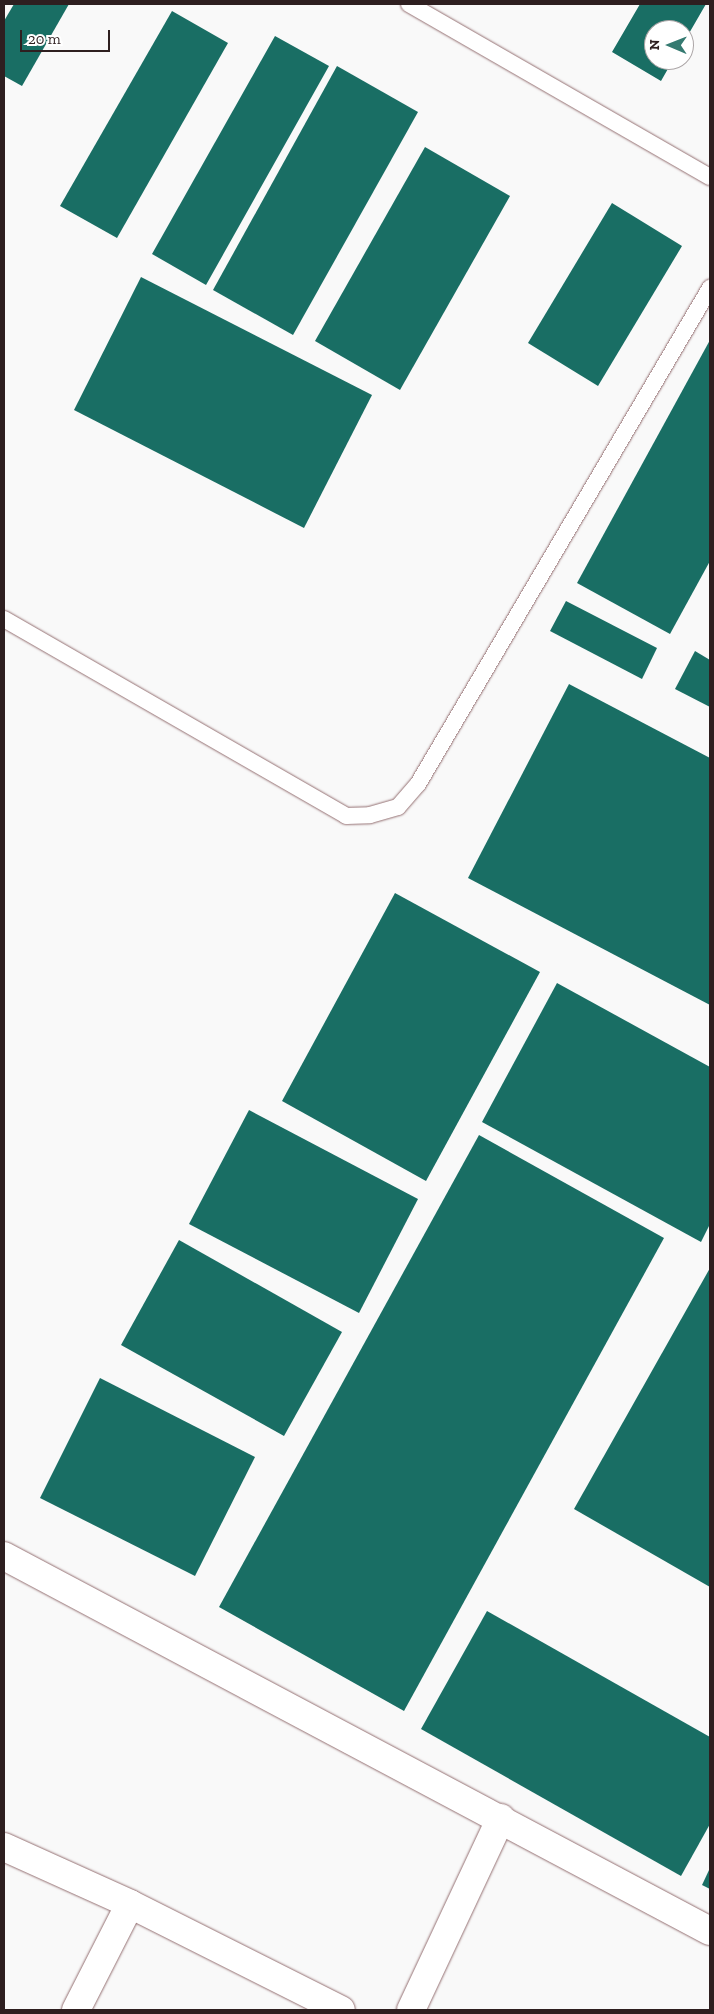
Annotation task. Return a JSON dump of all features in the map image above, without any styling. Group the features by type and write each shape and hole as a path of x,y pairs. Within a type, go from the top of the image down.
{"street":[{"path":"4,1556 501,1818 710,1931"},
{"path":"411,2010 501,1818"},
{"path":"4,1847 130,1904 341,2010"},
{"path":"76,2010 130,1904"}],"lane":[{"path":"409,4 710,177"},
{"path":"4,618 346,816 370,815 398,807 423,775 710,288"}],"building":[{"path":"14,4 69,4 22,86 4,76 4,21"},
{"path":"640,4 706,4 694,25 694,20 644,20 644,70 667,70 661,81 612,52"},
{"path":"172,11 228,43 117,238 60,206"},
{"path":"275,36 329,66 206,285 152,254"},
{"path":"337,66 418,112 293,335 213,290"},
{"path":"425,147 510,196 400,390 315,341"},
{"path":"612,203 682,246 598,386 528,343"},
{"path":"141,277 372,395 304,528 74,410"},
{"path":"710,340 710,561 670,634 577,583"},
{"path":"566,601 657,648 642,679 550,631"},
{"path":"695,651 710,660 710,707 675,689"},
{"path":"569,684 710,758 710,1005 468,878"},
{"path":"395,893 540,972 426,1181 282,1101"},
{"path":"557,983 710,1067 710,1224 701,1242 482,1122"},
{"path":"249,1110 418,1199 359,1313 189,1224"},
{"path":"479,1135 664,1238 404,1711 219,1607"},
{"path":"179,1240 342,1332 284,1436 121,1345"},
{"path":"710,1268 710,1587 574,1509"},
{"path":"100,1378 255,1457 195,1576 40,1498"},
{"path":"487,1611 710,1737 710,1824 681,1876 421,1729"},
{"path":"710,1868 710,1889 702,1885"}]}
